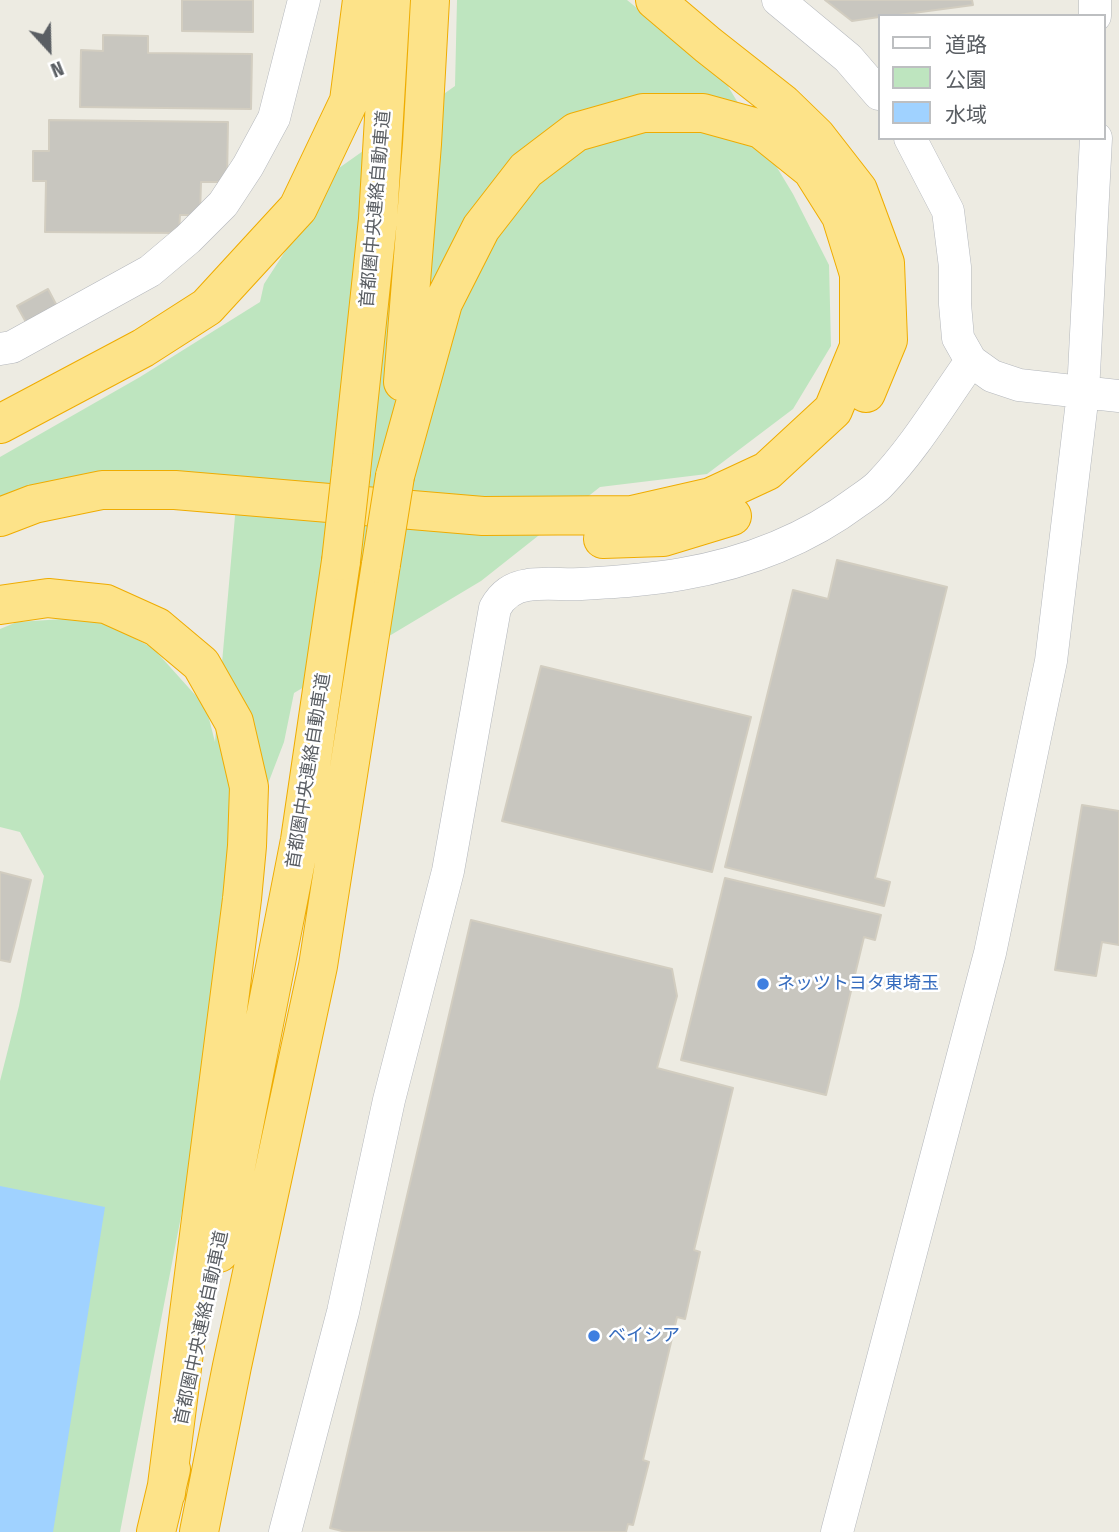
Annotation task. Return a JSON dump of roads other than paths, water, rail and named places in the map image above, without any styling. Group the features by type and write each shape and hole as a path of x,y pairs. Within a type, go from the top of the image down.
{"highway":[{"path":"0,424 143,348 207,307 298,208 349,101 362,0"},
{"name":"首都圏中央連絡自動車道","path":"156,1532 229,1206 300,840 341,561 351,472 378,219 391,0"},
{"path":"199,1532 318,966 382,565 395,476 422,144 430,0"},
{"path":"0,541 19,531 116,510 272,518 435,533 567,541 663,537 740,513 800,475 856,417 888,340 885,263 858,190 816,136 783,104 708,46 655,0"},
{"path":"0,517 34,504 102,490 174,490 483,516 632,515 712,497 767,471 833,410 859,347 859,274 841,216 812,170 761,129 702,113 643,113 576,132 526,170 481,228 443,303 395,476"},
{"path":"0,606 48,598 106,604 157,627 201,664 234,722 249,787 242,899 166,1493"}],"street":[{"path":"0,349 12,347 150,271 188,239 223,204 248,166 274,118 304,0"},
{"path":"779,0 848,58 878,93"},
{"path":"911,140 948,211 956,267 958,338 971,361 992,376 1019,385 1119,396"},
{"path":"837,1532 990,953 1051,662 1083,393 1096,140"},
{"path":"285,1532 343,1312 389,1100 448,871 495,608 500,598 528,585 580,584 680,575 729,565 785,544 835,518 878,486 907,451 971,361"}],"water":[{"path":"0,1186 105,1207 53,1532 0,1532"}],"place":[{"name":"ネッツトヨタ東埼玉","path":"763,984"},
{"name":"ベイシア","path":"594,1336"}]}
